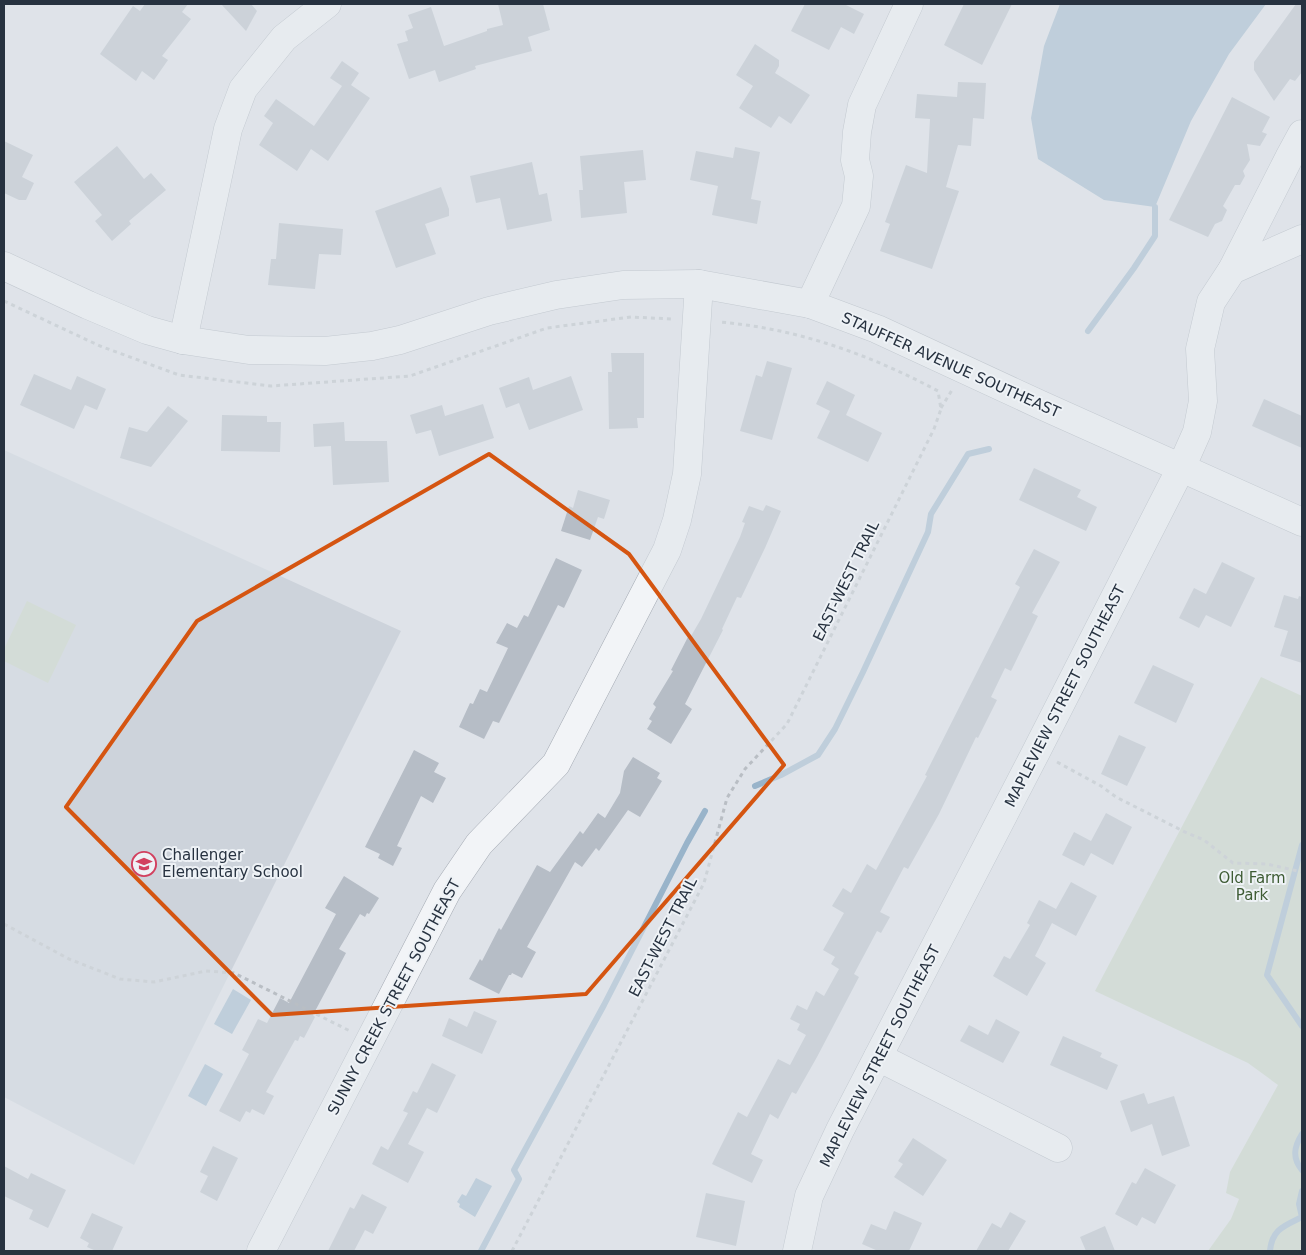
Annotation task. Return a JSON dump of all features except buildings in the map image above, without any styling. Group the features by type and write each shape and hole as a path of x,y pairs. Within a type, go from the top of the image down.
{"street":[{"path":"183,340 228,129 243,89 284,38 327,4"},
{"path":"810,304 856,206 859,176 855,160 856,141 862,105 909,4"},
{"name":"MAPLEVIEW STREET SOUTHEAST","path":"797,1251 809,1196 840,1130 1181,468 1197,432 1202,401 1200,349 1211,302 1232,270 1302,134"},
{"path":"1232,270 1302,239"},
{"name":"STAUFFER AVENUE SOUTHEAST","path":"4,266 147,330 183,340 237,349 282,352 325,351 372,346 400,340 489,311 556,295 623,285 699,284 810,304 878,329 1302,522"},
{"name":"SUNNY CREEK STREET SOUTHEAST","path":"261,1251 448,891 479,844 556,764 667,550 677,520 687,474 699,284"},
{"path":"878,1057 1058,1148"}],"path":[{"path":"4,301 100,346 179,374 271,386 410,376 547,328 631,317 696,321"},
{"name":"EAST-WEST TRAIL","path":"512,1251 704,883 727,798 746,769 788,724 934,429 941,409 938,391 854,353 789,332 724,322 696,321"},
{"path":"1036,752 1101,786 1116,797 1204,840 1233,863 1267,864 1302,872"},
{"path":"4,924 69,959 120,979 154,982 206,971 234,973 370,1042"}],"highlighted area":[{"path":"489,454 629,554 784,765 586,994 272,1015 66,807 197,621"}],"shaded area":[{"name":"Challenger Elementary School","path":"4,450 401,631 134,1165 4,1097"}],"green space":[{"path":"27,601 76,625 48,683 4,661 4,649"},
{"name":"Old Farm Park","path":"1261,677 1302,696 1302,1251 1208,1251 1231,1219 1239,1199 1226,1193 1230,1172 1278,1085 1248,1063 1095,991"}],"water":[{"path":"1060,4 1266,4 1229,54 1191,121 1155,207 1104,200 1038,159 1031,118 1044,46"},
{"path":"233,989 251,1000 232,1034 214,1024"},
{"path":"205,1064 223,1074 206,1106 188,1096"},
{"path":"476,1178 492,1186 475,1217 459,1207 460,1204 457,1202 462,1194 466,1196"}],"waterway":[{"path":"1088,331 1155,236 1155,207"},
{"path":"755,786 781,775 818,755 835,729 863,672 928,532 931,514 968,454 989,449"},
{"path":"481,1251 519,1179 514,1170 604,1005 705,811"},
{"path":"1302,845 1267,975 1302,1026"},
{"path":"1302,1134 1295,1152 1295,1157 1302,1170"},
{"path":"1270,1251 1276,1233 1284,1226 1302,1217 1299,1204 1302,1191"}],"place":[{"name":"Challenger Elementary School","path":"144,864"}]}
